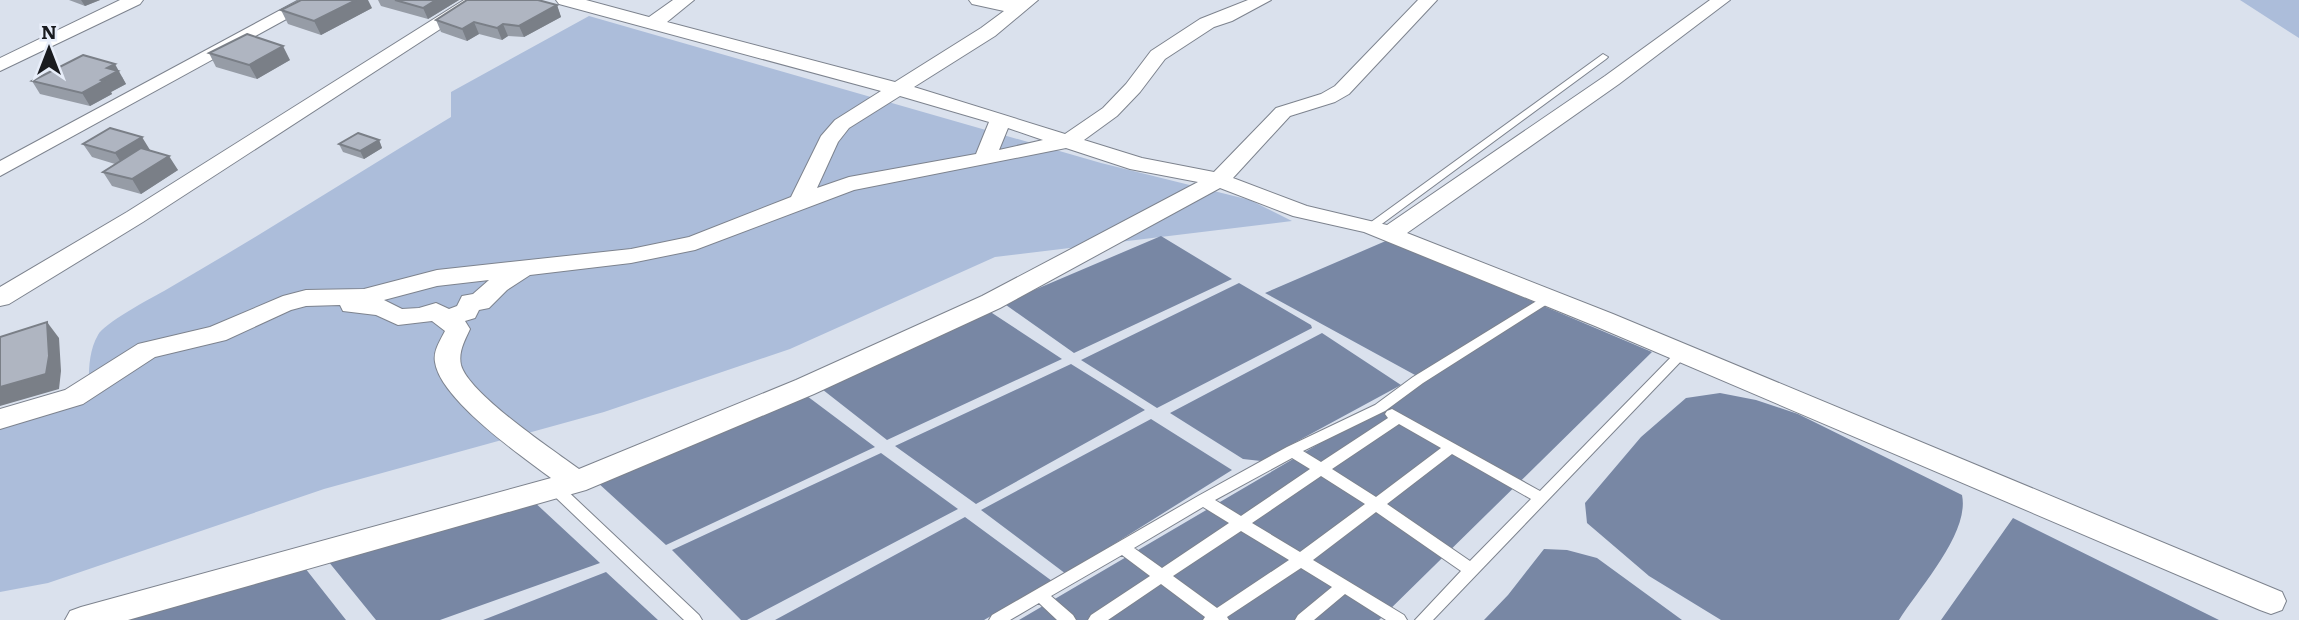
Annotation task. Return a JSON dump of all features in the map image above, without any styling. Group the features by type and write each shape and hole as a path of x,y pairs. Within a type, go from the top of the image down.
{"street":[{"path":"0,65 134,0"},
{"path":"0,170 312,0"},
{"path":"0,298 135,217 476,0"},
{"path":"565,0 898,89 1138,164 1219,180 1301,211 1380,230 1682,353 2271,601"},
{"path":"653,23 685,0"},
{"path":"978,0 1023,4"},
{"path":"0,419 74,397 147,350 216,334 283,304 306,298 364,297 412,283 631,256 695,243 800,201 862,181 1068,141 1110,112 1133,88 1158,55 1206,23 1262,0"},
{"path":"81,620 565,485 805,387 991,302 1219,180 1272,121 1283,113 1328,98 1342,90 1428,0"},
{"path":"1380,230 1612,80 1635,60 1681,31 1721,0"},
{"path":"800,201 835,131 988,32 1023,4"},
{"path":"985,159 1001,119"},
{"path":"331,299 358,307 381,307 398,317 466,312 471,302 480,302 486,293 502,285 507,277 528,267"},
{"path":"412,283 426,304 458,329 447,350 450,370 474,401 565,485"}],"lane":[{"path":"1380,230 1603,57"},
{"path":"997,620 1203,500 1292,451 1380,408 1418,380 1548,298"},
{"path":"1423,620 1682,353"},
{"path":"1380,408 1541,498"},
{"path":"1096,620 1398,418"},
{"path":"1122,547 1216,619 1301,560 1451,448"},
{"path":"1292,451 1376,504 1471,570"},
{"path":"565,485 694,620"},
{"path":"1203,500 1399,620"},
{"path":"1303,620 1343,586"},
{"path":"1041,595 1068,620"}],"shaded area":[{"path":"2240,0 2299,0 2299,38"},
{"path":"589,16 1101,163 1250,200 1292,221 995,257 790,349 604,412 324,489 48,583 0,592 0,425 89,398 89,366 94,342 109,324 451,117 451,92"},
{"path":"1161,236 1232,279 1074,353 1006,305 1006,302"},
{"path":"1388,240 1652,352 1379,620 1019,620 1426,381 1265,293"},
{"path":"1239,283 1312,328 1157,408 1081,360"},
{"path":"989,311 1062,359 887,440 818,386"},
{"path":"1322,333 1401,385 1261,461 1243,459 1170,413"},
{"path":"1071,364 1145,410 976,504 895,446"},
{"path":"803,393 875,447 666,545 597,482"},
{"path":"1720,393 1756,400 1798,414 1962,495 1962,510 1951,543 1899,620 1721,620 1649,576 1587,523 1585,503 1641,437 1686,398"},
{"path":"1151,419 1232,470 1066,574 981,510"},
{"path":"881,453 958,509 747,620 741,620 672,550"},
{"path":"531,499 600,563 440,620 376,620 328,561"},
{"path":"965,517 1052,581 984,620 775,620"},
{"path":"2013,518 2219,620 1941,620"},
{"path":"1544,549 1567,550 1597,558 1682,620 1484,620 1508,595"},
{"path":"305,568 346,620 126,620"},
{"path":"606,572 658,620 483,620"}],"building":[{"path":"301,0 356,0 314,21 281,10"},
{"path":"395,0 436,0 423,8"},
{"path":"467,0 538,0 557,5 519,26 503,24 497,28 474,22 462,29 436,20"},
{"path":"247,34 283,46 249,65 209,53"},
{"path":"83,55 115,64 107,68 118,71 82,93 32,81"},
{"path":"110,128 142,137 115,153 83,144"},
{"path":"358,133 379,140 360,151 339,144"},
{"path":"141,148 169,156 132,179 103,172"},
{"path":"47,322 49,356 46,374 0,387 0,337"}]}
